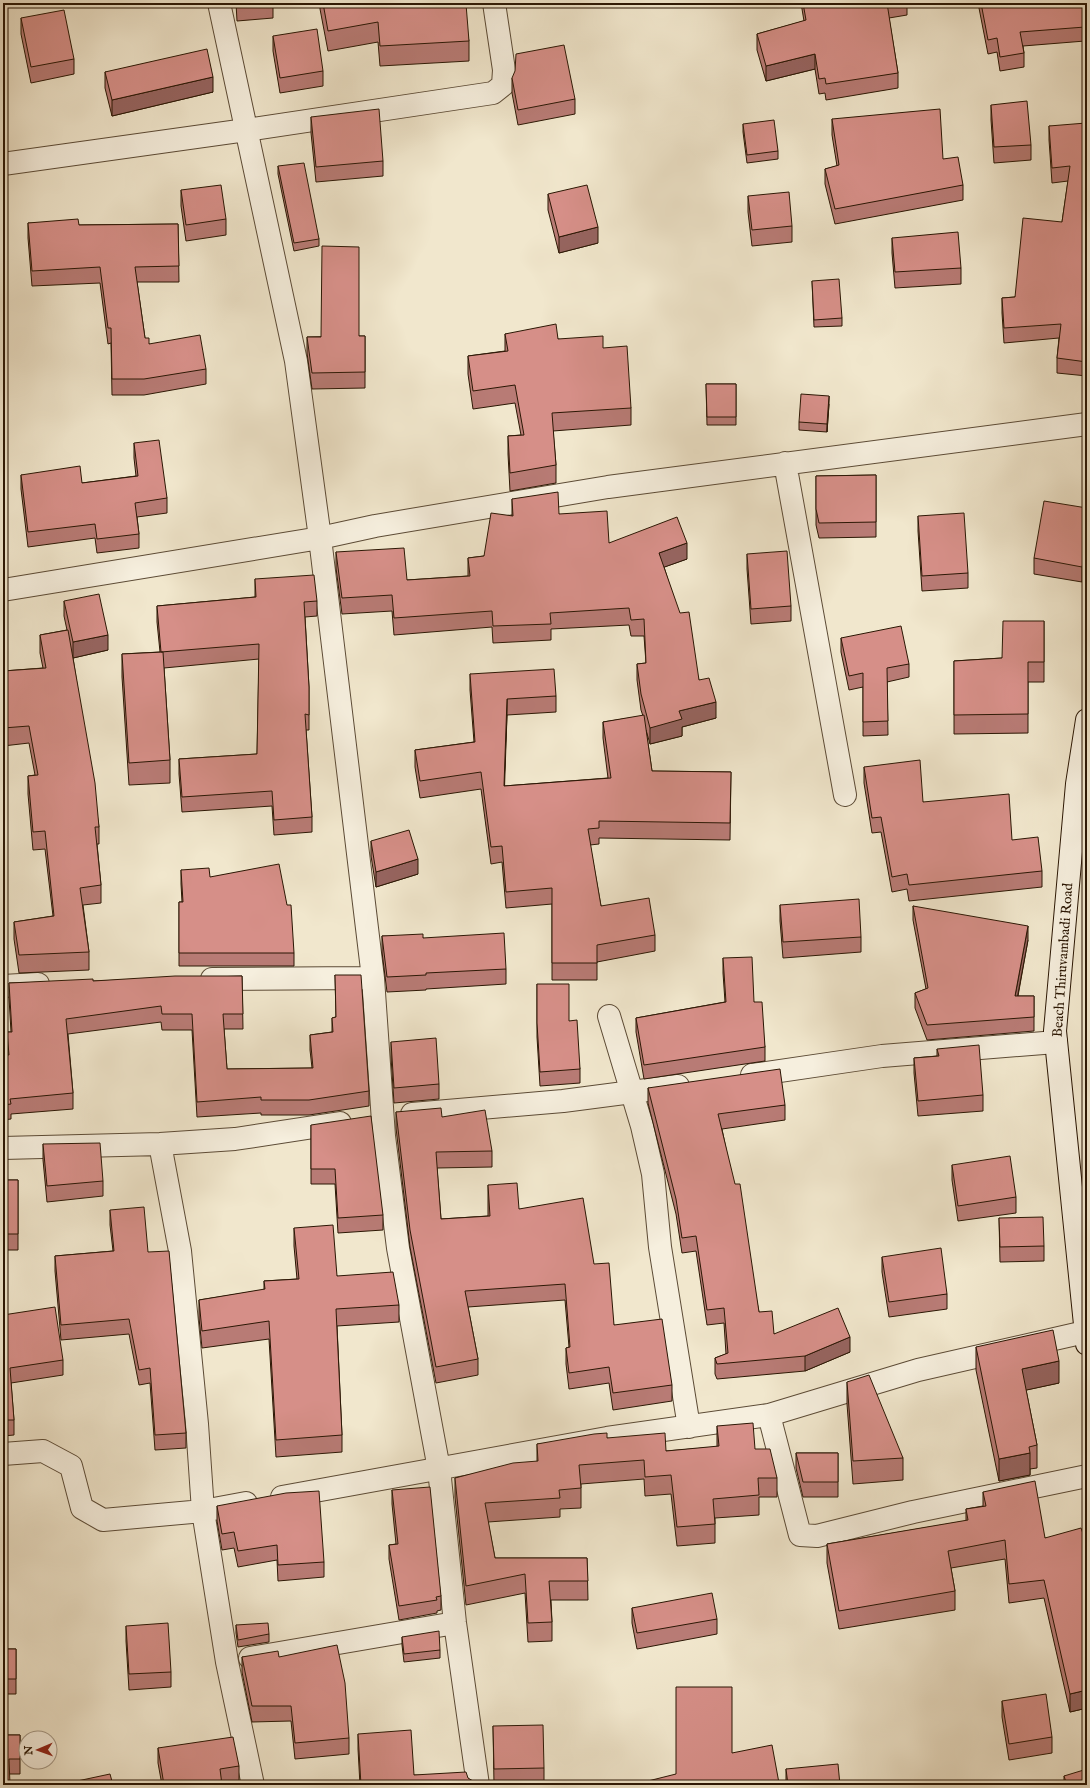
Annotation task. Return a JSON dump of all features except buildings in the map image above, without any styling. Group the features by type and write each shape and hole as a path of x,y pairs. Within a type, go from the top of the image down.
{"street":[{"path":"219,3 296,361 320,538 373,978 383,1117 398,1248 439,1469 455,1623 478,1785"},
{"path":"3,164 493,93 503,85 504,70 494,3"},
{"path":"3,590 320,538 383,525 608,487 1087,424"},
{"path":"785,463 845,795"},
{"name":"Beach Thiruvambadi Road","path":"1086,1338 1056,1042 1056,1024 1077,784 1087,720"},
{"path":"190,979 373,978"},
{"path":"3,986 58,984"},
{"path":"609,1016 642,1126 653,1174 660,1247 689,1427"},
{"path":"734,1078 882,1056 1056,1042"},
{"path":"3,1148 160,1144 235,1139 383,1117 563,1101 695,1084"},
{"path":"160,1144 180,1251 197,1424 203,1511 227,1662 253,1785"},
{"path":"3,1454 43,1451 71,1466 82,1508 103,1520 203,1511 607,1438 769,1415 918,1370 1086,1338"},
{"path":"769,1415 800,1535 817,1536 913,1512 1087,1476"},
{"path":"227,1662 455,1623"}]}
